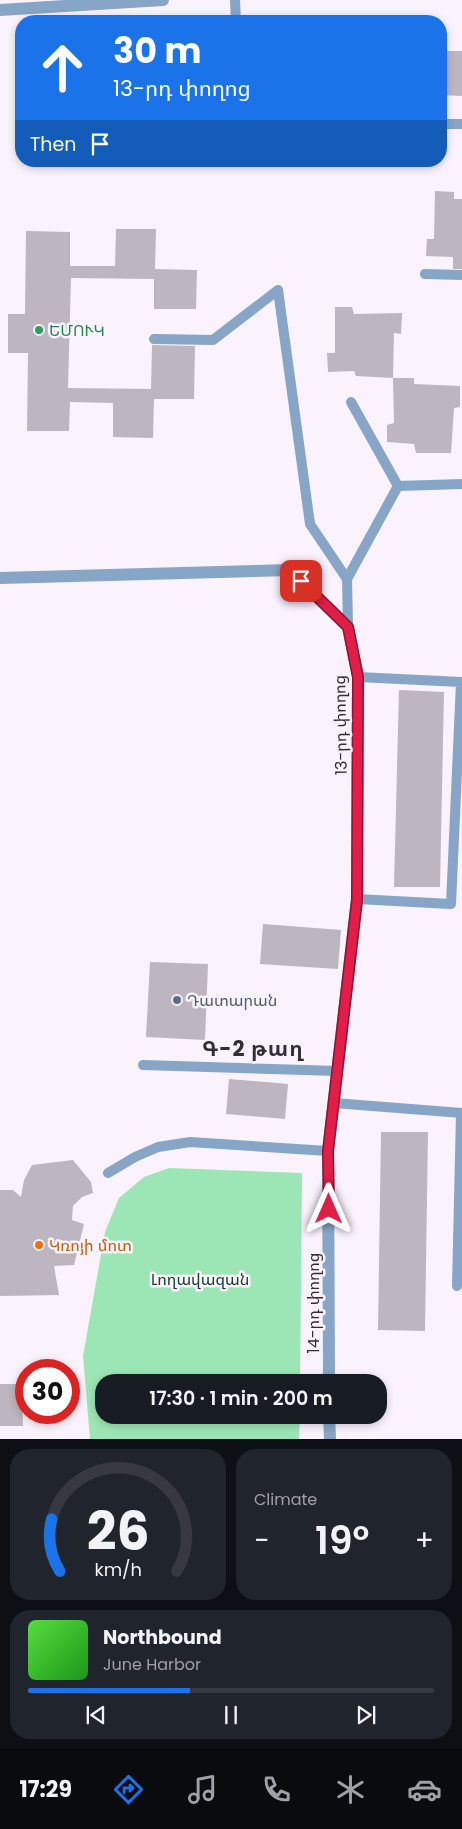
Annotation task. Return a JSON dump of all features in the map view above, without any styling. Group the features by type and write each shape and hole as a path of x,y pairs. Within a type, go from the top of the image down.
{"street":[{"path":"0,10 163,0"},
{"path":"0,578 290,570 348,627"},
{"name":"13-րդ փողոց","path":"334,1103 357,900 358,677 348,627"},
{"name":"14-րդ փողոց","path":"329,1374 328,1151 334,1103"},
{"path":"330,1424 330,1439"}],"lane":[{"path":"235,0 236,15"},
{"path":"447,124 462,124"},
{"path":"425,274 462,275"},
{"path":"154,339 213,340 278,290 310,524 347,579"},
{"path":"351,402 398,486"},
{"path":"398,486 462,484"},
{"path":"348,627 347,579 398,486"},
{"path":"357,900 451,904 461,682 358,677"},
{"path":"143,1065 338,1071"},
{"path":"334,1103 461,1113 457,1286"},
{"path":"108,1172 158,1147 190,1142 328,1151"}],"green space":[{"name":"Լողավազան","path":"169,1168 302,1173 300,1374 95,1374 95,1424 300,1424 299,1439 90,1439 83,1356 105,1232 119,1198 144,1177"}],"building":[{"path":"447,51 462,51 462,96 447,95"},
{"path":"435,191 454,192 454,199 462,199 462,269 453,269 453,257 426,256 427,239 434,239"},
{"name":"ԵՄՈՒԿ","path":"116,229 156,229 155,269 197,270 196,309 154,309 154,279 71,278 68,388 151,389 152,345 195,346 194,399 154,399 153,438 113,437 113,403 70,402 69,431 27,431 28,353 8,353 8,314 25,314 26,231 70,232 70,266 115,266"},
{"path":"335,307 352,307 354,314 402,313 401,334 394,333 393,378 356,376 354,371 328,372 327,353 335,353"},
{"path":"393,378 414,378 414,384 460,386 460,407 454,408 451,453 416,453 414,444 387,442 387,425 394,423"},
{"path":"399,690 444,692 440,887 394,887"},
{"path":"263,924 341,930 338,969 260,964"},
{"name":"Դատարան","path":"150,962 208,964 205,1040 146,1037"},
{"path":"229,1079 288,1084 285,1119 226,1114"},
{"path":"381,1132 428,1132 425,1331 378,1330"},
{"name":"Կռոյի մոտ","path":"73,1160 91,1182 93,1193 82,1197 73,1206 72,1220 84,1224 74,1265 54,1266 59,1295 0,1296 0,1190 13,1190 21,1197 24,1180 32,1165"},
{"path":"0,1384 15,1384 15,1424 23,1424 23,1426 0,1426"}],"place":[{"name":"ԵՄՈՒԿ","path":"39,330"},
{"name":"Դատարան","path":"177,1000"},
{"name":"Կռոյի մոտ","path":"39,1245"}],"district":[{"name":"Գ-2 թաղ","path":"253,1049"}],"route":[{"path":"301,581 348,627 358,677 357,900 328,1151 329,1209"}]}
